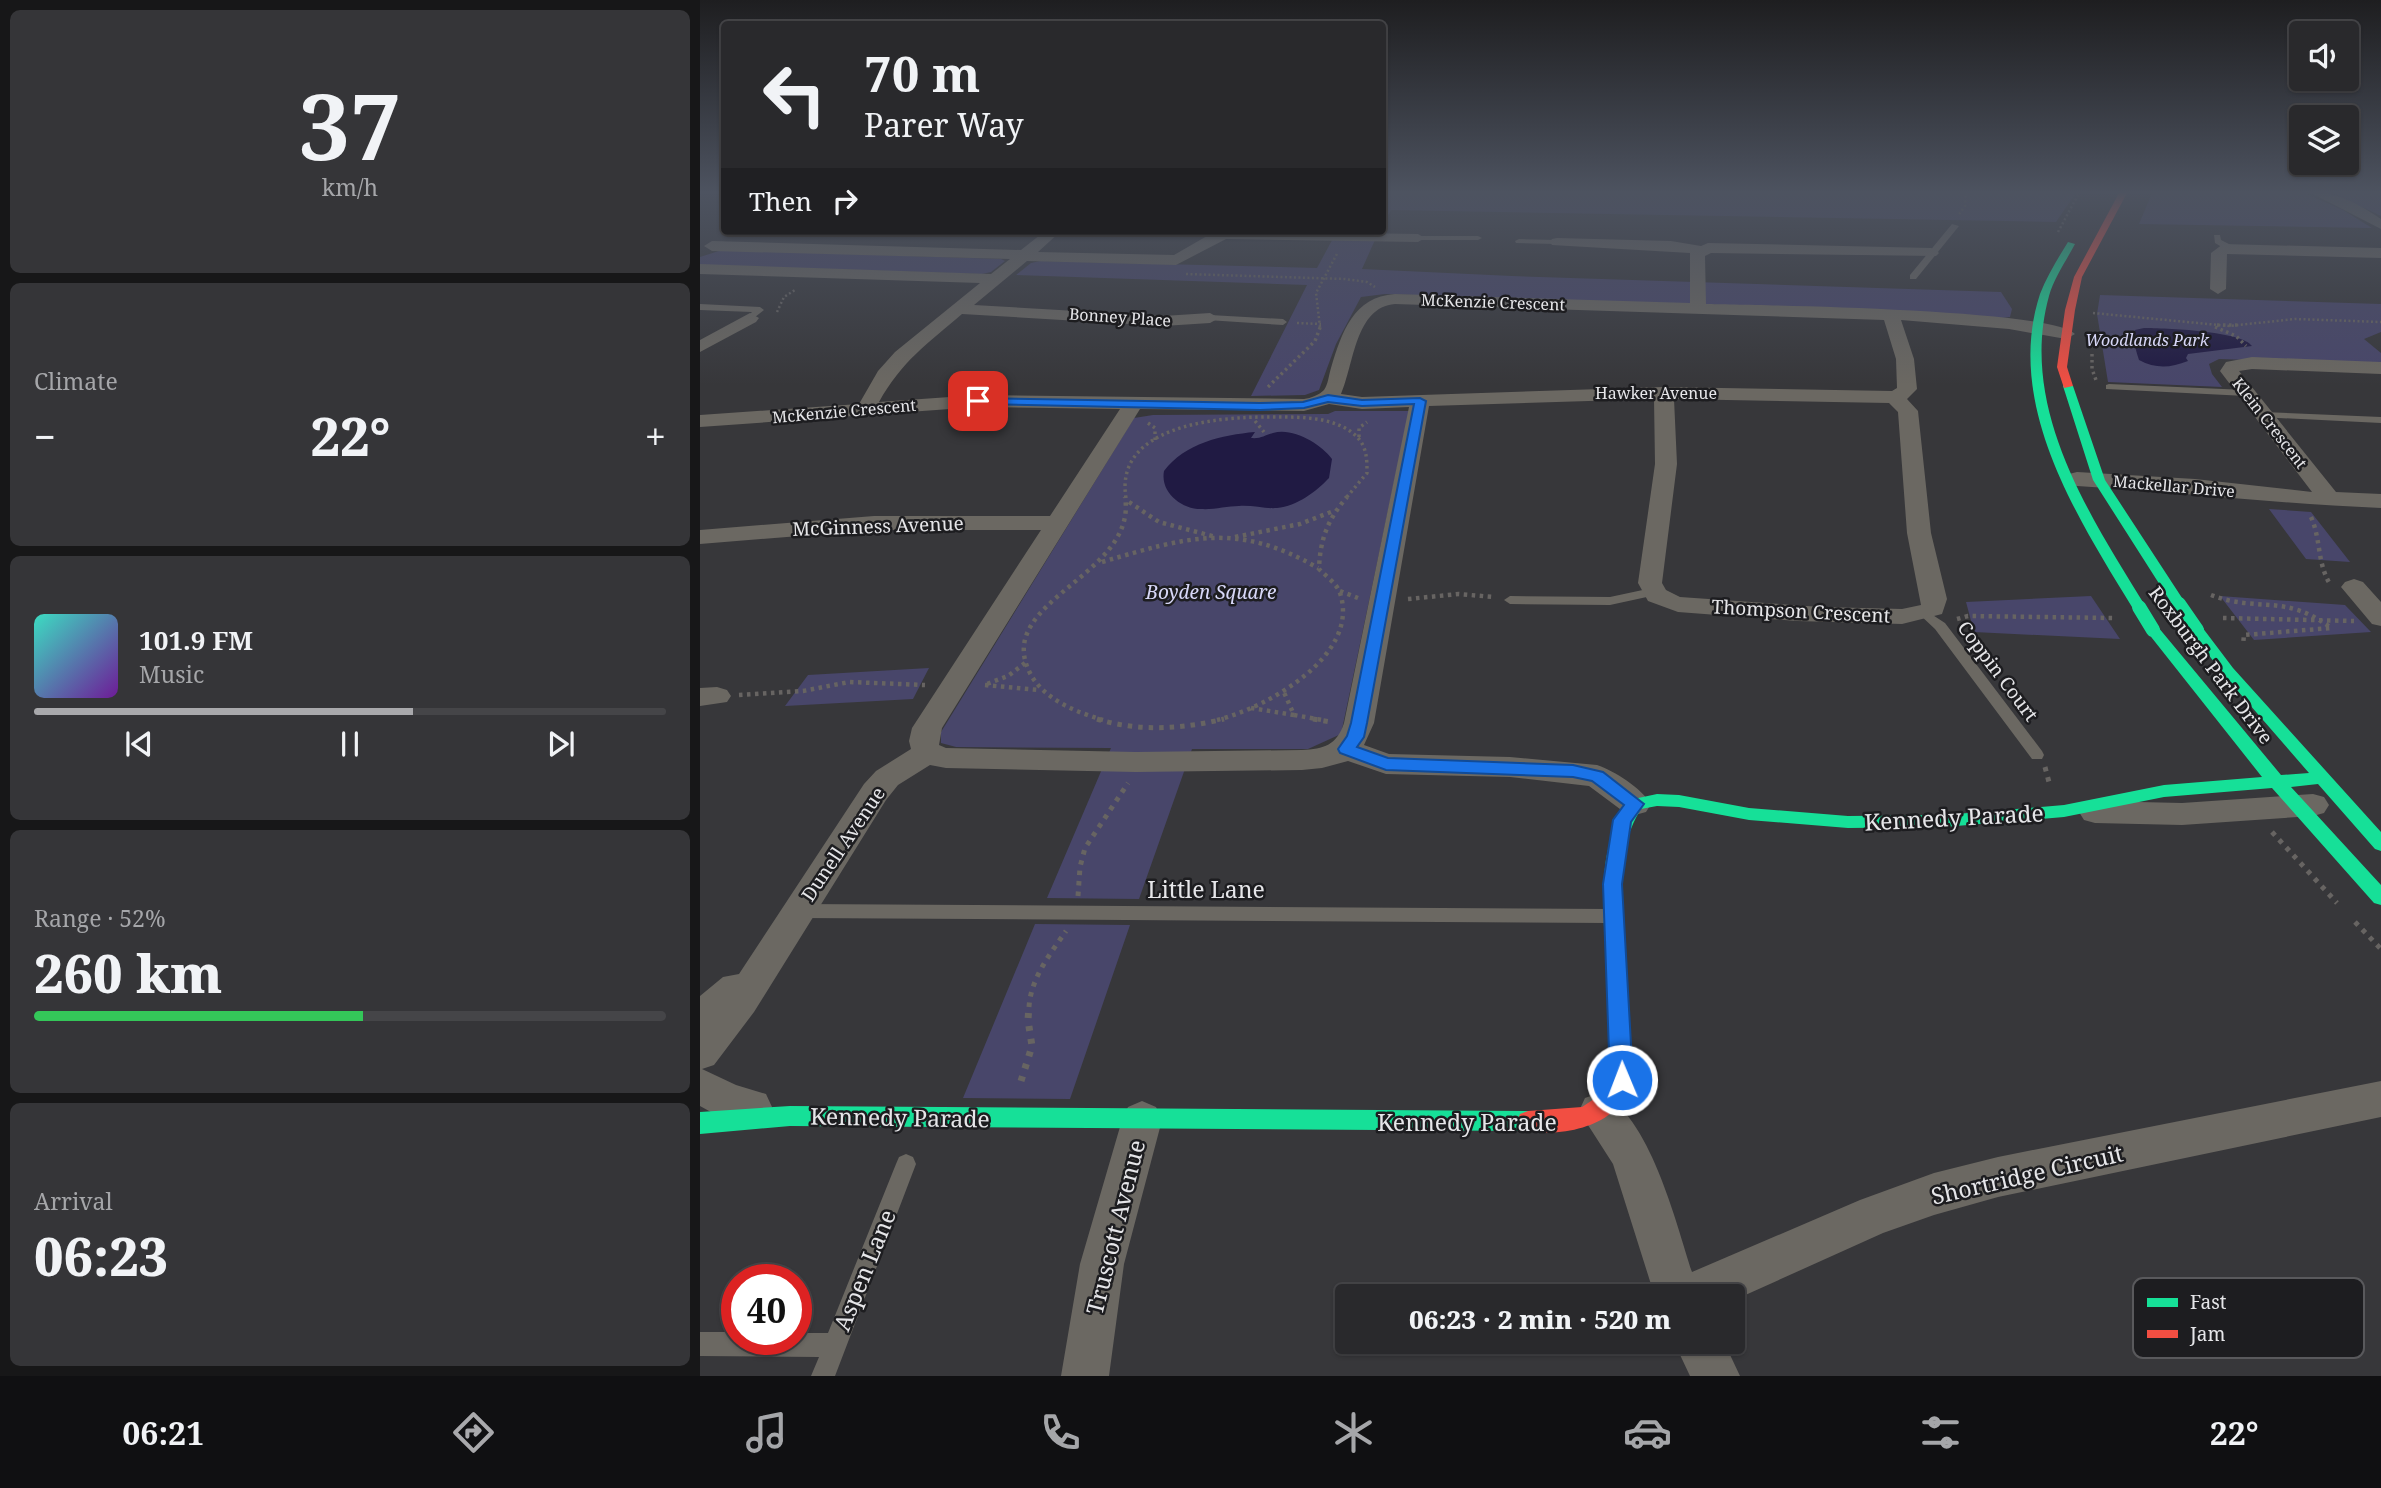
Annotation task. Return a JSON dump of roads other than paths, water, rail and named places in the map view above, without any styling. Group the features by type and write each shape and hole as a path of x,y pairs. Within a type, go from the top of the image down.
{"street":[{"path":"866,408 885,375 901,356 1023,257"},
{"path":"1071,257 1176,260 1183,257"},
{"path":"1697,257 1698,309"},
{"name":"Roxburgh Park Drive","path":"2064,257 2044,295 2038,332 2037,370 2046,418 2070,485 2101,547 2153,630 2230,731 2381,898"},
{"name":"Roxburgh Park Drive","path":"2089,257 2078,277 2062,367 2103,486 2196,630 2228,671 2381,845"},
{"path":"2218,289 2220,257"},
{"path":"700,270 994,279"},
{"name":"McKenzie Crescent","path":"700,421 761,419 866,408 978,401 1133,404 1258,412 1304,405 1328,398 1333,392 1349,342 1367,308 1382,300 1931,316 2066,338"},
{"name":"Bonney Place","path":"957,309 1163,321 1210,318"},
{"path":"1891,316 1905,359 1907,389 1903,394 1894,397 1908,411 1919,533 1934,599 1933,609 1925,614"},
{"path":"700,347 750,318"},
{"name":"Klein Crescent","path":"2329,498 2230,372 2233,366 2252,363 2381,368"},
{"path":"1652,592 1650,583 1667,464 1669,427 1663,393"},
{"name":"Hawker Avenue","path":"1328,398 1362,403 1663,393 1894,397"},
{"path":"1133,404 923,736 927,753 946,758 1136,762 1314,760 1346,749 1355,737 1420,401"},
{"name":"Mackellar Drive","path":"2070,485 2103,486 2201,498 2329,498 2381,502"},
{"name":"McGinness Avenue","path":"700,537 874,523 1056,523"},
{"path":"2345,588 2381,618"},
{"name":"Thompson Crescent","path":"1652,592 1662,600 1678,604 1778,614 1925,614"},
{"path":"1346,749 1386,764 1573,771 1597,776 1635,804 1622,820 1612,884 1622,1080 1611,1100 1599,1111 1627,1148 1634,1164 1673,1284"},
{"name":"Dunell Avenue","path":"700,1053 741,1001 772,949 881,785 927,753"},
{"name":"Kennedy Parade","path":"2064,811 2165,791 2322,778"},
{"name":"Kennedy Parade","path":"1635,804 1657,800 1679,801 1749,814 1848,822 1944,821 2064,811 2182,814 2343,802"},
{"name":"Dunell Avenue","path":"700,1017 725,1000 772,949"},
{"name":"Kennedy Parade","path":"700,1086 729,1102 790,1116"},
{"name":"Shortridge Circuit","path":"1717,1284 1875,1214 1934,1194 1998,1177 2381,1099"},
{"name":"Kennedy Parade","path":"700,1124 790,1116 1551,1123 1571,1121 1599,1111"},
{"name":"Truscott Avenue","path":"1085,1376 1102,1264 1142,1120"},
{"path":"1704,1354 1716,1376"}],"lane":[{"path":"1913,277 1928,257"},
{"path":"700,307 760,310 750,318"},
{"name":"Bonney Place","path":"1210,318 1283,322"},
{"path":"2104,387 2246,393"},
{"path":"2263,415 2381,420"},
{"path":"1510,600 1610,601 1652,592"},
{"name":"Coppin Court","path":"1925,614 1940,626 2037,755"},
{"name":"Little Lane","path":"798,911 1613,916"},
{"name":"Aspen Lane","path":"823,1376 906,1164"},
{"path":"700,1344 834,1345"}],"park label":[{"name":"Woodlands Park","path":"2147,340"},
{"name":"Boyden Square","path":"1211,592"}]}
